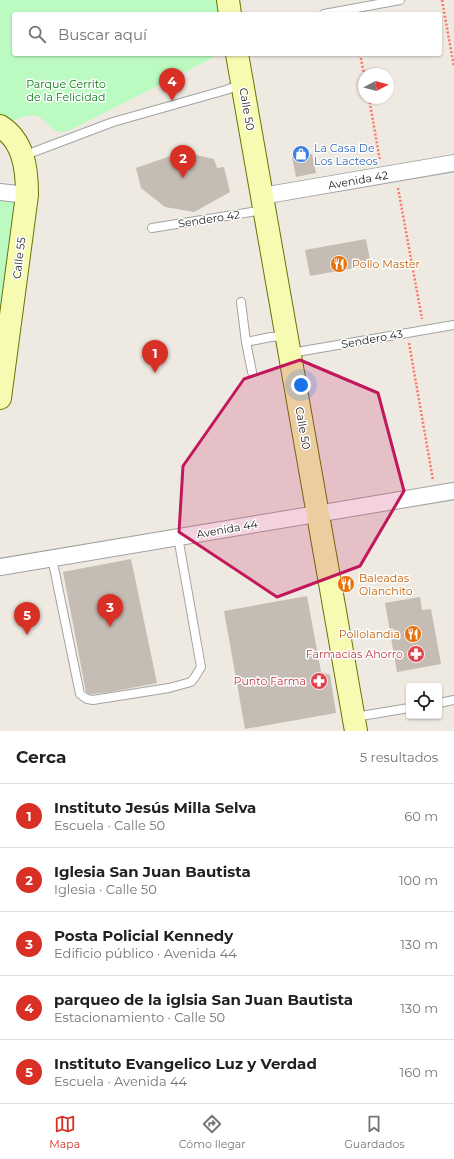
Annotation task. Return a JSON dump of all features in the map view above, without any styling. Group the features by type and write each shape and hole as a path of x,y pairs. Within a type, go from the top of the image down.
{"street":[{"path":"228,0 230,12"},
{"name":"Calle 50","path":"237,56 289,345 354,727"},
{"name":"Calle 55","path":"0,126 8,131 17,143 23,156 27,176 27,195 4,340 0,398"},
{"name":"Avenida 42","path":"263,203 389,175 454,163"},
{"path":"0,192 27,195"},
{"name":"Avenida 44","path":"0,566 454,491"}],"lane":[{"path":"335,12 400,0"},
{"path":"23,156 113,122 226,90 242,84"},
{"name":"Sendero 42","path":"152,228 263,203"},
{"path":"241,302 246,342 252,372"},
{"name":"Sendero 43","path":"246,342 271,337 289,345 407,333 454,325"},
{"path":"52,558 80,694 87,699 93,700 169,688 190,682 201,667 178,537"},
{"path":"442,702 454,700"},
{"path":"354,727 406,709"}],"path":[{"path":"442,0 454,67"},
{"path":"360,56 363,68"},
{"path":"370,104 389,175 424,330"},
{"path":"407,333 436,494"}],"highlighted area":[{"path":"300,360 378,393 404,491 360,566 277,597 179,532 183,466 244,379"}],"green space":[{"name":"Parque Cerrito de la Felicidad","path":"0,0 218,0 221,12 12,12 12,56 215,56 68,131 57,132 38,117 31,115 11,122 0,114"},
{"path":"0,198 21,202 0,341"}],"building":[{"path":"182,152 214,159 217,168 224,167 230,192 194,212 165,207 141,188 136,168"},
{"path":"312,154 316,173 296,177 292,157"},
{"path":"366,239 371,265 310,276 305,250"},
{"path":"131,559 157,683 110,692 89,694 86,692 63,572"},
{"path":"307,596 321,672 330,675 336,713 245,729 224,611"},
{"path":"420,597 422,610 431,609 441,664 397,672 385,603"}],"place":[{"name":"parqueo de la iglsia San Juan Bautista","path":"172,101"},
{"name":"La Casa De Los Lacteos","path":"301,154"},
{"name":"Iglesia San Juan Bautista","path":"183,178"},
{"name":"Pollo Master","path":"339,264"},
{"name":"Instituto Jesús Milla Selva","path":"155,373"},
{"name":"Baleadas Olanchito","path":"346,584"},
{"name":"Posta Policial Kennedy","path":"110,627"},
{"name":"Pollolandia","path":"413,634"},
{"name":"Instituto Evangelico Luz y Verdad","path":"27,635"},
{"name":"Farmacias Ahorro","path":"416,654"},
{"name":"Punto Farma","path":"319,681"}]}
